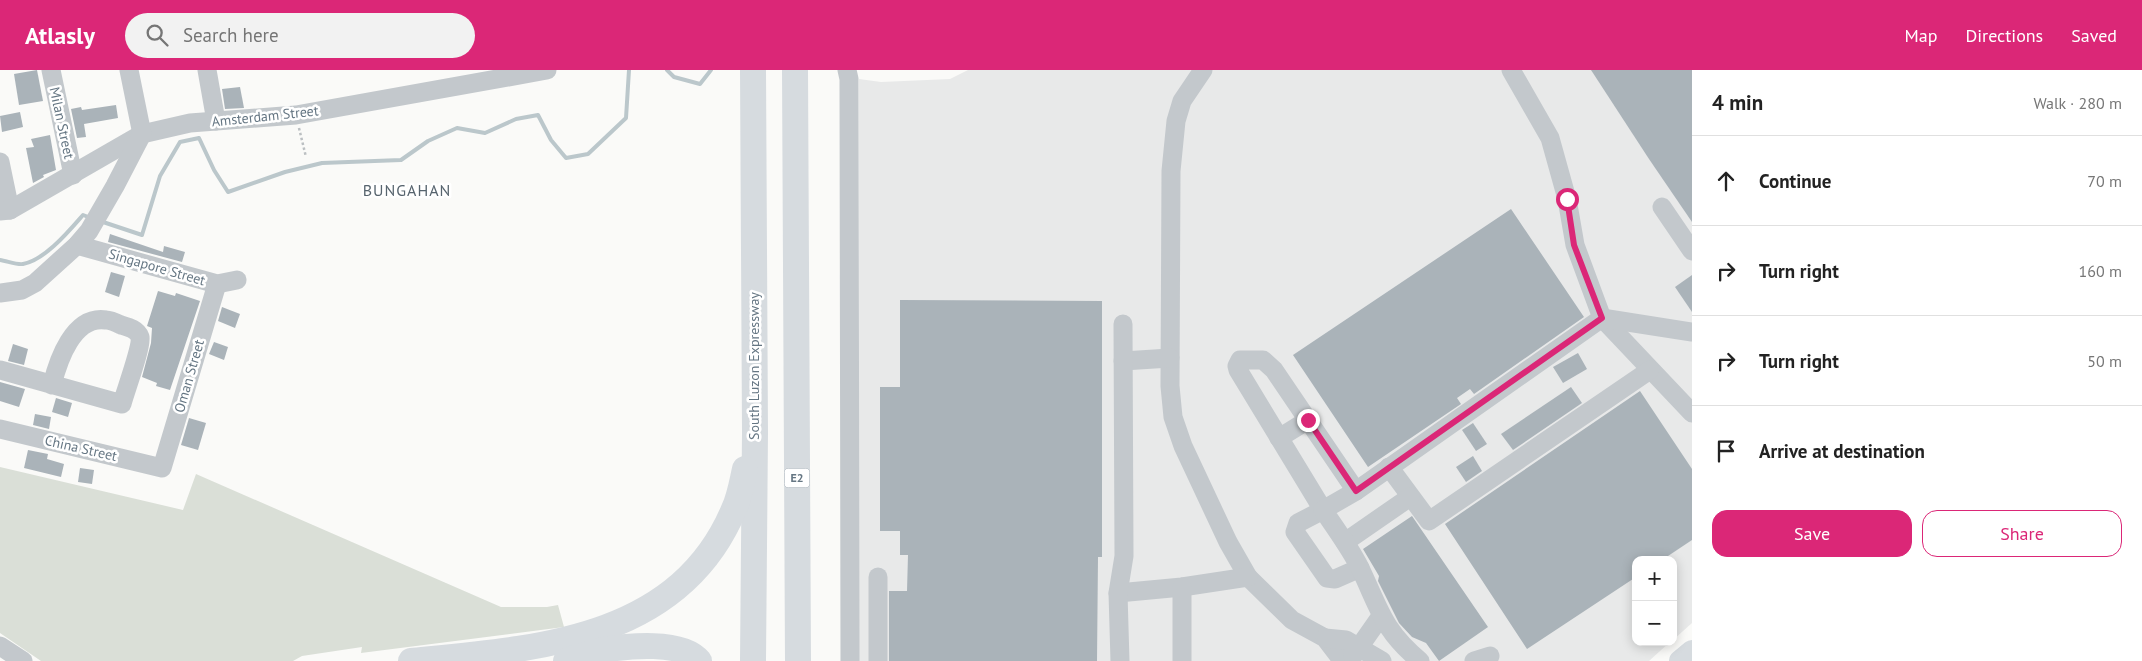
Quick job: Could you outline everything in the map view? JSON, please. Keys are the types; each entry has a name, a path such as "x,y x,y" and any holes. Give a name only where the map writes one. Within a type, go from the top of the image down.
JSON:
{"highway":[{"name":"South Luzon Expressway","path":"753,70 755,432 753,661"},
{"name":"E2","path":"795,70 798,661"},
{"path":"411,661 482,654 560,640 622,622 661,601 678,588 697,569 726,528 735,507 755,432"},
{"path":"566,661 602,650 647,646 676,648 694,656 699,661"}],"main road":[{"path":"1680,661 1692,651"}],"street":[{"name":"Milan Street","path":"51,70 73,175"},
{"path":"0,293 22,290 35,283 77,245 89,231 142,134 129,70"},
{"path":"207,70 216,121"},
{"name":"Amsterdam Street","path":"5,210 73,175 142,134 190,122 296,115 547,70"},
{"path":"847,70 849,79 850,661"},
{"path":"1203,70 1182,102 1176,121 1171,171 1170,358 1173,417 1183,446 1228,542 1248,577 1292,620 1325,638 1346,640 1364,658"},
{"path":"1511,70 1550,138 1567,199 1574,245 1602,318 1692,413"},
{"path":"0,162 5,210"},
{"path":"1662,207 1692,251"},
{"name":"Singapore Street","path":"77,245 216,284 237,280"},
{"name":"Oman Street","path":"162,468 216,284"},
{"path":"1360,568 1335,578 1327,578 1295,532 1298,523 1356,491 1602,318 1692,332"},
{"path":"0,370 52,385 122,404 139,347 140,336 134,329 106,320 89,323 73,335 62,352 52,385"},
{"path":"1120,661 1118,593 1124,556 1123,324"},
{"path":"1123,361 1170,358"},
{"path":"1356,491 1267,362 1258,359 1240,360 1236,366 1238,370 1323,510 1345,542 1360,568 1381,616 1392,633 1420,661"},
{"path":"1389,467 1430,521 1650,370"},
{"path":"1279,438 1308,420"},
{"name":"China Street","path":"0,429 162,468"},
{"path":"1345,542 1410,497"},
{"path":"1118,593 1182,587 1248,577"},
{"path":"878,578 878,661"},
{"path":"1182,587 1182,661"},
{"path":"1364,658 1381,616"},
{"path":"1364,658 1392,633"},
{"path":"0,646 23,661"}],"path":[{"path":"296,115 306,157"}],"shaded area":[{"path":"968,70 1692,70 1692,623 1677,636 1677,556 1632,556 1632,646 1666,646 1649,661 859,661 859,79 881,82 950,79"},
{"path":"0,467 183,510 196,474 501,607 547,607 558,605 564,627 361,653 362,647 302,656 293,661 41,661 0,633"}],"building":[{"path":"37,70 43,101 19,105 14,74"},
{"path":"1591,70 1692,70 1692,222 1649,159"},
{"path":"240,87 244,108 225,109 222,89"},
{"path":"116,105 118,118 84,124 86,137 77,138 71,109 81,107 82,110"},
{"path":"20,112 23,127 2,132 0,116"},
{"path":"50,135 56,170 43,175 44,177 33,183 26,148 34,147 31,139"},
{"path":"1511,209 1584,317 1474,394 1470,389 1457,398 1461,404 1368,467 1293,355"},
{"path":"110,234 163,252 164,246 185,252 182,262 108,242"},
{"path":"111,272 125,276 119,297 105,292"},
{"path":"1692,275 1692,312 1675,287"},
{"path":"158,291 175,296 176,293 200,301 170,390 156,386 157,383 142,377 151,343 152,328 147,326"},
{"path":"900,300 1102,301 1102,557 1098,557 1097,661 889,661 889,591 907,591 908,555 900,555 900,531 880,531 880,387 900,387"},
{"path":"222,307 240,314 235,328 218,321"},
{"path":"214,342 228,347 224,360 209,354"},
{"path":"13,344 28,349 24,365 8,361"},
{"path":"1578,353 1587,369 1563,383 1553,367"},
{"path":"0,382 25,389 19,407 0,401"},
{"path":"1571,387 1582,403 1513,450 1501,434"},
{"path":"1640,391 1692,469 1692,540 1668,556 1632,556 1632,580 1527,649 1445,524"},
{"path":"56,398 72,403 68,417 52,412"},
{"path":"35,414 51,417 49,429 33,425"},
{"path":"189,418 206,423 198,450 181,445"},
{"path":"1473,423 1487,444 1476,451 1462,430"},
{"path":"28,450 48,454 47,459 64,464 61,477 24,468"},
{"path":"1473,456 1482,471 1466,482 1456,467"},
{"path":"80,468 94,470 92,484 78,482"},
{"path":"1412,516 1488,627 1439,661 1426,643 1412,637 1399,623 1378,581 1379,576 1363,549"}],"waterway":[{"path":"100,221 142,235 160,176 180,142 199,138 214,170 228,192 285,172 322,163 401,160 428,141 457,128 485,133 516,119 538,115 551,140 566,158 588,154 626,118 629,70"},
{"path":"667,70 674,77 700,84 711,70"},
{"path":"0,260 23,264 40,257 56,244 83,215 91,218"}],"district":[{"name":"BUNGAHAN","path":"407,190"}],"route":[{"path":"1308,420 1356,491 1602,318 1574,245 1567,199"}]}
